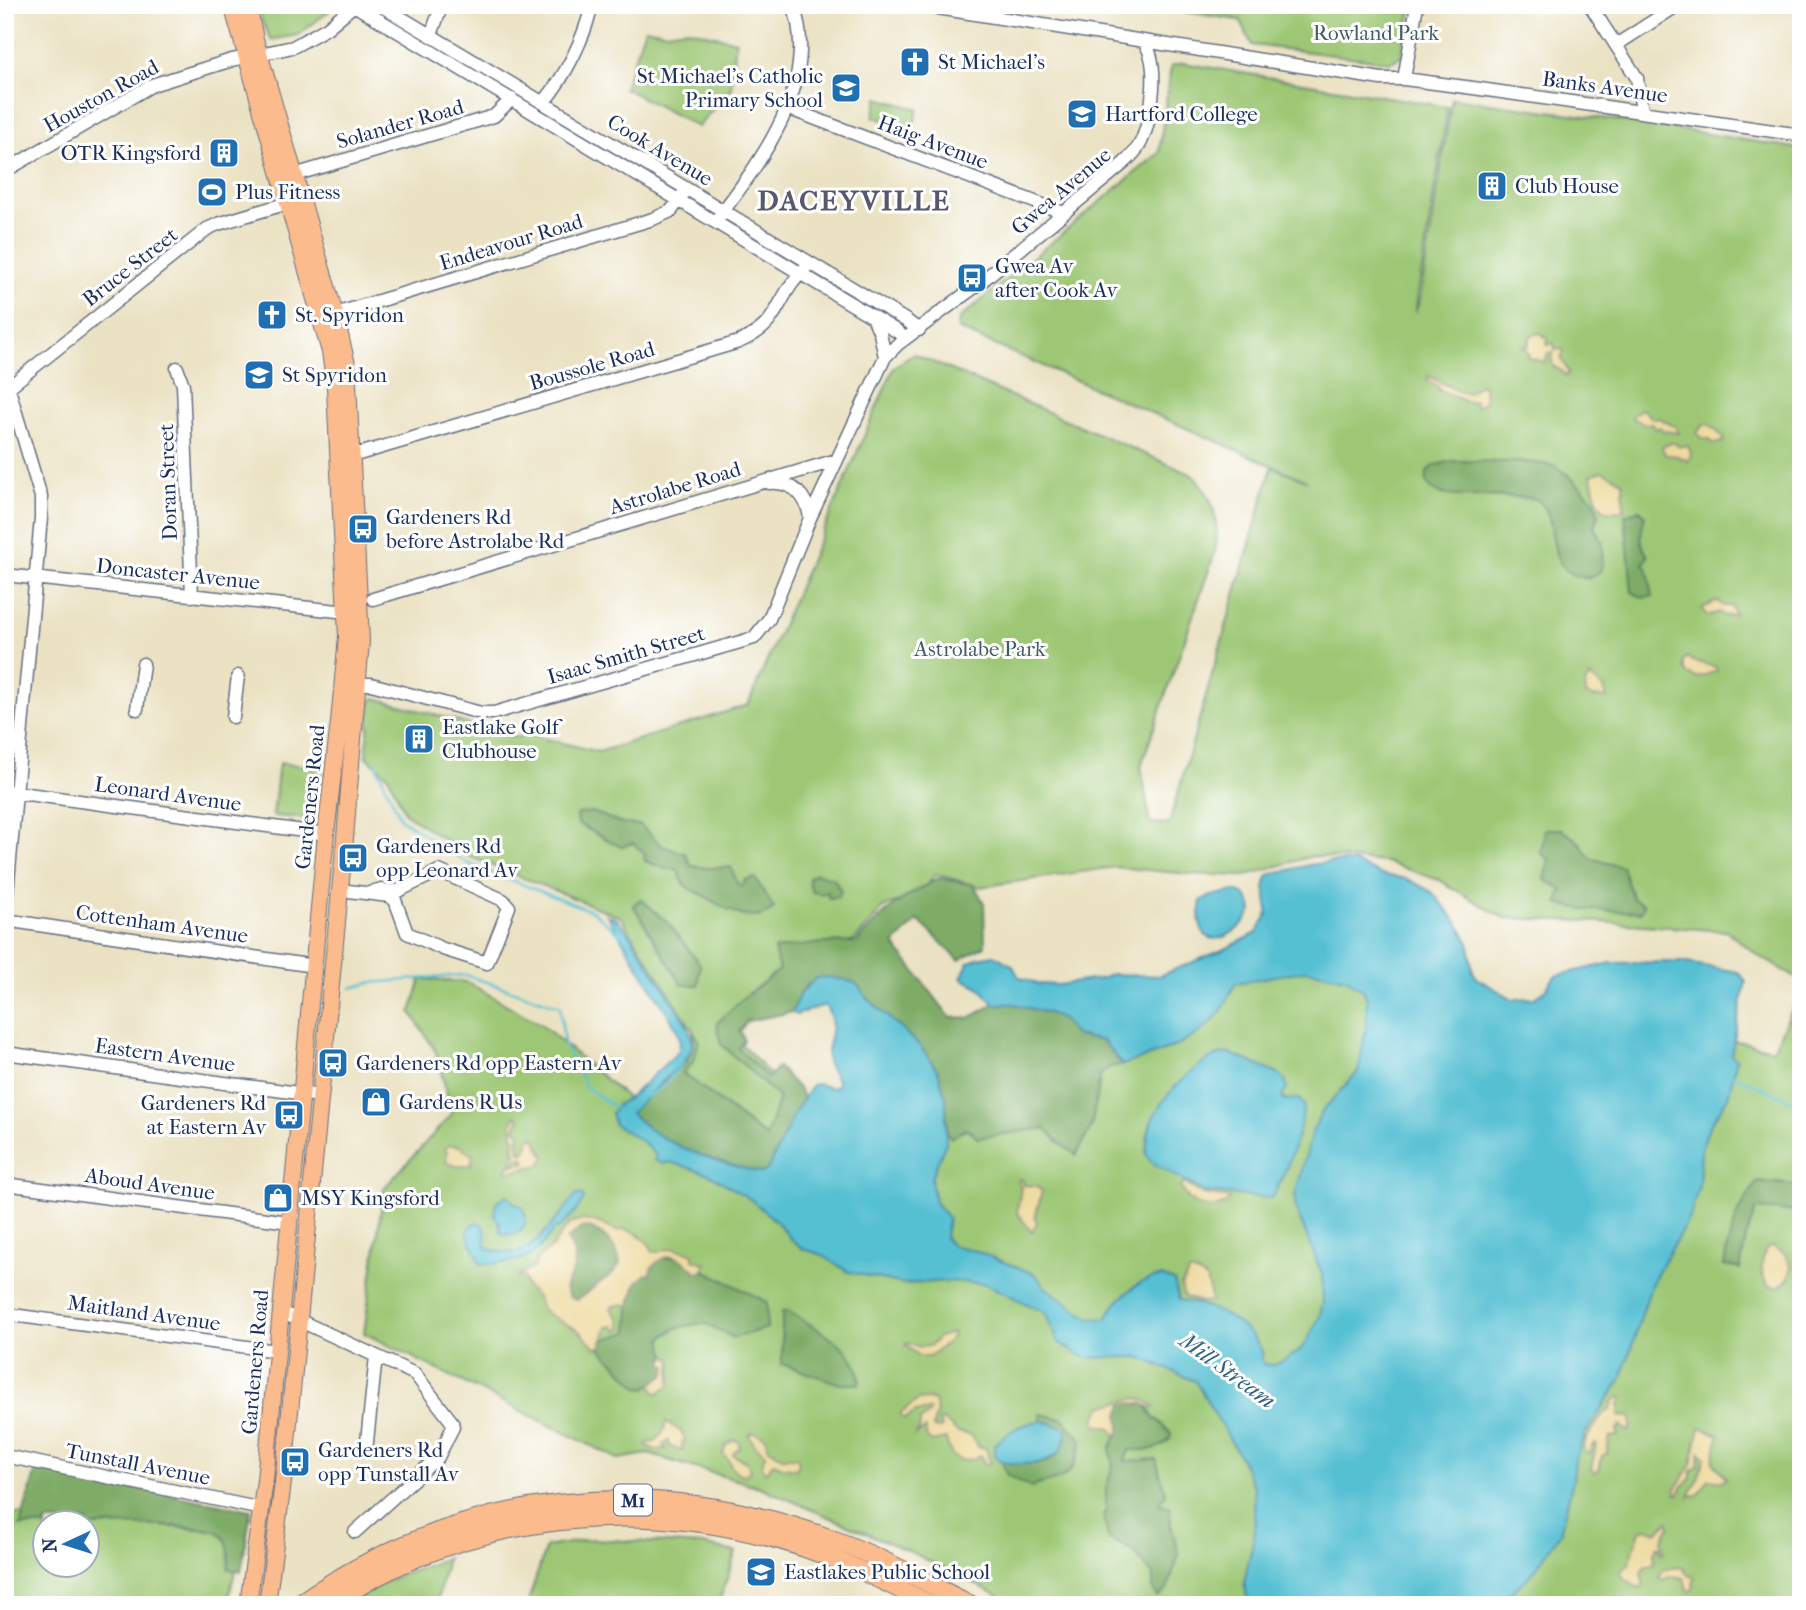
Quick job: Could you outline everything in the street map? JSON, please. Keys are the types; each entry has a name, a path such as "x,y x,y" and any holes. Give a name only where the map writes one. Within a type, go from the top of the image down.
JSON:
{"highway":[{"name":"M1","path":"298,1605 381,1555 451,1527 528,1508 617,1500 709,1506 800,1528 840,1542 971,1605"},
{"name":"M1","path":"329,1605 388,1570 468,1539 534,1524 579,1518 626,1517 701,1522 779,1540 843,1563 931,1605"}],"main road":[{"name":"Gardeners Road","path":"232,5 253,56 294,175 347,364 361,641 299,1320 267,1605"},
{"name":"Gardeners Road","path":"248,5 253,56 288,203 325,330 333,373 347,636 278,1352 262,1508 248,1605"}],"street":[{"name":"Houston Road","path":"5,171 152,85 196,70 293,47 314,37 354,5"},
{"name":"Cook Avenue","path":"354,5 805,268 907,321 919,330"},
{"name":"Cook Avenue","path":"380,5 544,102 683,195"},
{"path":"431,35 442,5"},
{"path":"544,102 557,84 583,35 592,5"},
{"path":"719,216 767,149 787,108 797,67 798,24 793,5"},
{"name":"Banks Avenue","path":"919,5 1381,79 1404,79 1801,135"},
{"name":"Banks Avenue","path":"951,5 1384,72 1404,79"},
{"path":"1404,79 1417,5"},
{"path":"1590,5 1637,78 1642,111"},
{"path":"1616,45 1678,5"},
{"name":"Gwea Avenue","path":"919,330 1065,213 1124,163 1141,144 1153,80 1153,58 1143,41"},
{"name":"Solander Road","path":"294,175 494,116 512,99"},
{"name":"Haig Avenue","path":"787,108 1065,213"},
{"name":"Endeavour Road","path":"335,314 653,219 671,211 683,195"},
{"name":"Bruce Street","path":"7,381 207,229 288,203"},
{"name":"Cook Avenue","path":"805,268 905,339"},
{"name":"Boussole Road","path":"352,456 739,342 753,336 771,321 792,283 805,268"},
{"path":"873,317 880,333 885,357"},
{"path":"837,460 885,357 919,330"},
{"name":"Doran Street","path":"177,368 183,385 192,596"},
{"path":"5,918 11,792 36,578 41,497 7,381"},
{"name":"Astrolabe Road","path":"373,599 837,460"},
{"name":"Isaac Smith Street","path":"359,684 371,684 481,713 494,713 754,638 769,619 837,460"},
{"path":"755,484 779,482 793,487 808,504 810,518"},
{"name":"Doncaster Avenue","path":"5,575 346,612"},
{"path":"137,709 143,664"},
{"path":"233,717 238,676"},
{"path":"340,722 349,695 359,684"},
{"name":"Leonard Avenue","path":"11,792 326,834"},
{"path":"340,890 389,896 395,900 407,933 443,949 487,963 509,906 503,900 439,871 398,891 372,892"},
{"name":"Cottenham Avenue","path":"5,918 314,966"},
{"name":"Eastern Avenue","path":"5,1053 320,1096"},
{"name":"Aboud Avenue","path":"5,1184 289,1222"},
{"path":"281,1312 415,1374 452,1422 453,1427 438,1457 355,1532"},
{"name":"Maitland Avenue","path":"5,1314 278,1352"},
{"path":"366,1451 376,1356"},
{"name":"Tunstall Avenue","path":"5,1456 262,1508"}],"green space":[{"path":"259,5 337,5 298,35 271,40 262,21"},
{"name":"Rowland Park","path":"1135,5 1412,5 1402,56 1391,62 1252,45 1240,20"},
{"path":"645,28 665,32 687,29 736,41 731,88 698,127 624,88"},
{"name":"Astrolabe Park","path":"1183,63 1448,107 1415,313 1420,299 1452,98 1652,125 1801,149 1801,981 1759,956 1726,931 1504,918 1439,880 1386,862 1312,856 1244,876 1115,867 980,887 936,874 922,891 883,908 857,938 730,1032 790,1096 774,1143 683,1073 699,1040 621,917 468,856 405,813 389,777 366,756 371,700 375,698 515,737 520,738 521,733 599,752 748,705 894,367 914,354 1191,474 1210,500 1217,530 1215,552 1141,766 1150,823 1169,824 1272,467 1308,481 958,329 959,319 1159,153 1171,66"},
{"path":"878,98 918,109 913,128 873,117"},
{"path":"1452,461 1529,462 1556,466 1594,500 1599,515 1594,527 1603,544 1602,570 1589,578 1573,575 1563,567 1557,557 1549,519 1536,499 1455,496 1436,492 1427,480 1428,470"},
{"path":"1640,510 1645,515 1642,541 1648,556 1644,564 1653,596 1643,598 1632,592 1625,515"},
{"path":"279,763 322,768 315,819 273,816"},
{"path":"593,812 623,824 640,825 662,846 685,853 691,866 731,867 737,883 742,887 745,880 755,878 774,908 757,917 729,910 688,888 677,869 665,869 645,861 644,853 633,843 621,847 578,824 577,814"},
{"path":"1545,829 1561,829 1579,842 1590,858 1622,867 1633,899 1644,904 1641,912 1588,910 1558,904 1562,889 1545,880 1549,859 1541,853"},
{"path":"815,873 834,879 841,891 838,897 828,898 828,892 813,892 809,878"},
{"path":"939,878 974,885 984,903 985,946 959,960 918,920 894,944 950,1017 969,1018 994,1004 1014,1004 1048,1013 1063,1020 1076,1035 1103,1041 1123,1065 1110,1067 1101,1074 1091,1128 1076,1155 1045,1128 977,1138 965,1129 951,1138 947,1132 946,1098 938,1071 919,1045 867,998 857,984 836,978 807,985 792,1012 747,1021 740,1031 744,1040 738,1048 768,1078 778,1067 800,1090 803,1099 768,1169 762,1173 727,1164 674,1144 643,1125 630,1113 687,1061 693,1043 693,1031 699,1040 694,1061 683,1073 766,1137 779,1098 721,1044 717,1023 743,998 779,970 774,949 857,942 894,905"},
{"path":"641,899 668,923 700,964 698,985 682,985 633,905"},
{"path":"1297,961 1381,979 1337,1290 1268,1605 1017,1605 915,1554 760,1487 648,1454 618,1459 364,1333 384,1188 452,1114 436,1052 411,1012 421,979 467,982 542,1025 653,1120 732,1154 925,1133 1078,1069 1227,976"},
{"path":"1801,996 1801,1605 1475,1605 1705,1034 1773,1049"},
{"path":"1758,1181 1801,1186 1801,1212 1756,1209 1746,1237 1740,1269 1724,1266 1735,1221"},
{"path":"588,1227 609,1241 620,1264 613,1273 577,1300 569,1297 565,1288 574,1268 567,1240 581,1228"},
{"path":"678,1257 702,1272 704,1270 767,1302 767,1328 734,1338 704,1323 676,1328 662,1338 666,1373 646,1388 638,1387 600,1348 603,1340 628,1332 629,1307 638,1279 660,1259"},
{"path":"788,1311 823,1332 846,1350 859,1372 859,1384 840,1384 782,1364 782,1312"},
{"path":"1123,1404 1145,1404 1155,1420 1171,1434 1166,1443 1156,1448 1129,1450 1125,1461 1156,1459 1166,1495 1160,1500 1160,1504 1170,1506 1171,1525 1179,1555 1167,1590 1157,1597 1153,1589 1153,1575 1133,1551 1108,1538 1103,1514 1106,1511 1106,1489 1113,1464 1110,1448 1120,1431 1119,1415"},
{"path":"1040,1414 1063,1419 1082,1440 1075,1462 1066,1474 1030,1487 1007,1475 1002,1462 1036,1464 1053,1458 1058,1453 1062,1445 1063,1428 1040,1421"},
{"path":"36,1470 251,1510 241,1571 228,1569 226,1540 219,1533 195,1528 102,1526 102,1508 32,1508 32,1526 20,1526"},
{"path":"5,1513 32,1515 32,1578 102,1578 102,1521 244,1533 227,1605 5,1605"},
{"path":"592,1539 702,1545 736,1552 718,1605 527,1605 546,1547"},
{"path":"447,1558 436,1605 346,1605 391,1579"}],"sand":[{"path":"1540,333 1548,339 1547,345 1554,343 1555,350 1564,351 1561,358 1568,375 1565,376 1554,367 1551,359 1553,353 1548,353 1545,362 1529,358 1528,352 1522,346 1527,347 1531,335"},
{"path":"1428,376 1467,393 1480,384 1484,386 1485,401 1476,407 1474,401 1466,402 1439,390 1438,386 1427,381"},
{"path":"1639,410 1644,410 1653,419 1659,418 1676,427 1679,433 1663,431 1660,427 1656,429 1652,424 1632,419"},
{"path":"1709,424 1724,438 1723,442 1714,444 1709,439 1702,439 1697,433 1703,425"},
{"path":"1675,442 1678,446 1688,446 1691,454 1688,462 1679,456 1666,455 1662,449 1663,446"},
{"path":"1602,471 1623,482 1624,509 1608,511 1599,503 1591,475"},
{"path":"1718,601 1723,606 1731,606 1735,614 1725,616 1719,612 1707,616 1702,608"},
{"path":"1687,657 1716,667 1717,671 1697,678 1687,674 1684,660"},
{"path":"1590,677 1604,688 1607,698 1586,694 1585,684"},
{"path":"516,1115 520,1119 514,1128 521,1133 518,1140 520,1152 525,1152 529,1140 535,1137 545,1157 540,1165 509,1172 508,1166 526,1162 523,1157 517,1158 513,1163 511,1160 516,1153 511,1125"},
{"path":"449,1145 460,1146 473,1156 471,1165 456,1166 446,1162 445,1148"},
{"path":"1019,1179 1023,1180 1024,1185 1037,1186 1042,1191 1035,1218 1037,1223 1032,1232 1017,1213 1021,1187"},
{"path":"1184,1183 1202,1194 1230,1198 1223,1205 1201,1206 1192,1202 1180,1188"},
{"path":"583,1220 597,1222 617,1231 628,1230 643,1238 653,1251 673,1248 692,1253 694,1260 706,1263 702,1272 697,1272 675,1257 670,1256 658,1262 651,1268 650,1275 646,1274 636,1283 629,1307 624,1304 611,1308 620,1320 621,1329 617,1331 613,1326 607,1327 601,1346 596,1348 578,1330 542,1309 537,1297 526,1286 524,1277 518,1277 534,1268 538,1258 552,1247 569,1224","holes":["581,1228 594,1230 613,1246 620,1264 613,1273 577,1300 569,1297 565,1288 575,1264 574,1253 567,1240"]},
{"path":"1772,1246 1785,1254 1792,1267 1788,1279 1778,1288 1768,1286 1762,1272 1765,1253 1767,1248"},
{"path":"1189,1272 1206,1278 1212,1301 1202,1302 1184,1297 1181,1286"},
{"path":"952,1333 946,1344 929,1357 919,1356 905,1345 928,1346 938,1337"},
{"path":"667,1354 672,1361 670,1385 659,1393 655,1392 652,1384 666,1373 667,1366 663,1362"},
{"path":"1139,1398 1154,1407 1150,1408 1142,1403 1123,1404 1119,1415 1120,1431 1116,1436 1111,1428 1096,1425 1096,1417 1102,1406"},
{"path":"1623,1398 1619,1404 1619,1416 1631,1417 1632,1426 1628,1432 1621,1426 1617,1429 1618,1436 1610,1437 1599,1471 1594,1473 1591,1469 1596,1444 1593,1444 1589,1453 1584,1452 1584,1445 1603,1414 1610,1410 1613,1401"},
{"path":"918,1400 934,1401 937,1410 933,1428 940,1429 939,1421 943,1420 957,1432 971,1435 978,1447 986,1448 990,1463 984,1464 981,1455 967,1460 956,1458 950,1452 946,1439 932,1442 927,1438 925,1429 916,1435 920,1421 930,1410 916,1412 904,1419 901,1413"},
{"path":"666,1422 682,1432 685,1441 682,1442 682,1451 670,1447 669,1441 663,1445 666,1449 655,1450 647,1446 647,1443 655,1442 663,1432"},
{"path":"1700,1427 1719,1435 1713,1462 1726,1478 1723,1481 1709,1479 1698,1495 1689,1496 1698,1480 1705,1457 1700,1453 1698,1466 1692,1470 1691,1479 1678,1495 1676,1489 1692,1464"},
{"path":"752,1432 766,1437 768,1448 782,1457 797,1457 797,1469 773,1463 764,1471 762,1465 765,1454 754,1444 749,1435"},
{"path":"734,1440 739,1442 740,1447 733,1455 748,1463 750,1471 747,1474 741,1475 723,1455 725,1446"},
{"path":"1668,1521 1670,1526 1662,1541 1664,1552 1661,1553 1658,1545 1654,1553 1655,1563 1644,1567 1641,1573 1644,1586 1639,1588 1620,1572 1629,1564 1640,1531 1647,1528 1657,1532"},
{"path":"1680,1566 1694,1577 1693,1589 1690,1591 1687,1590 1684,1578 1672,1576 1663,1580 1659,1577 1663,1570"}],"water":[{"path":"1331,862 1353,862 1382,875 1407,879 1432,892 1458,923 1469,943 1473,972 1478,979 1513,999 1535,998 1555,976 1612,963 1680,962 1738,972 1746,981 1731,1055 1737,1059 1728,1097 1709,1127 1701,1150 1699,1185 1690,1216 1652,1283 1621,1380 1586,1432 1575,1461 1560,1533 1532,1574 1497,1605 1249,1605 1244,1583 1255,1532 1254,1488 1242,1460 1195,1381 1139,1357 1087,1358 1075,1353 1058,1342 1046,1314 986,1284 949,1281 904,1284 849,1272 820,1254 803,1249 750,1199 709,1174 654,1160 656,1155 640,1140 614,1124 611,1113 617,1105 630,1097 679,1051 680,1040 677,1029 607,915 616,918 629,933 685,1021 692,1039 690,1053 686,1059 631,1113 644,1125 674,1144 727,1164 762,1173 768,1169 797,1109 812,1085 832,1088 838,1084 827,1062 832,1028 825,1005 796,1015 792,1012 800,994 816,978 827,977 857,984 867,998 919,1045 938,1071 946,1098 946,1143 931,1178 935,1202 948,1218 945,1238 951,1245 973,1250 1035,1274 1045,1287 1089,1318 1106,1319 1125,1294 1144,1281 1164,1278 1174,1281 1179,1300 1204,1306 1239,1324 1263,1353 1263,1364 1275,1365 1298,1352 1307,1342 1323,1303 1322,1274 1296,1210 1295,1196 1312,1132 1323,1110 1358,1072 1366,1029 1367,1000 1364,991 1346,978 1308,970 1236,983 1220,1012 1200,1032 1176,1046 1123,1065 1103,1041 1075,1035 1063,1020 1048,1013 1014,1004 994,1004 979,987 961,978 968,963 994,955 1012,965 1019,977 1038,984 1059,985 1103,978 1111,974 1159,976 1257,933 1268,913 1265,888 1268,875"},
{"path":"1234,891 1247,898 1252,911 1235,931 1225,937 1208,937 1202,930 1201,901"},
{"path":"1229,1053 1279,1074 1285,1079 1287,1089 1283,1100 1299,1099 1304,1105 1292,1153 1272,1197 1204,1192 1151,1162 1146,1154 1152,1120 1175,1086 1207,1060"},
{"path":"577,1194 584,1199 577,1210 558,1229 555,1228 533,1254 507,1262 479,1263 468,1235 471,1225 478,1222 484,1227 485,1246 494,1250 518,1252 539,1239"},
{"path":"508,1195 522,1207 526,1219 522,1229 514,1234 501,1233 499,1222 494,1215 497,1201"},
{"path":"1040,1421 1067,1429 1066,1439 1057,1454 1044,1461 1026,1464 1005,1462 995,1457 994,1445 1004,1436 1020,1426"}],"waterway":[{"path":"375,762 401,819 469,864 594,912 619,934"},
{"path":"351,988 370,983 465,975 560,1006 564,1044 586,1087 617,1109"},
{"name":"Mill Stream","path":"646,1097 665,1085 683,1062"},
{"name":"Mill Stream","path":"1731,1074 1801,1105"}],"place":[{"name":"St Michael's","path":"915,62"},
{"name":"St Michael's Catholic Primary School","path":"846,88"},
{"name":"Hartford College","path":"1082,114"},
{"name":"OTR Kingsford","path":"224,153"},
{"name":"Club House","path":"1492,186"},
{"name":"Plus Fitness","path":"212,192"},
{"name":"Gwea Av after Cook Av","path":"972,278"},
{"name":"St. Spyridon","path":"272,315"},
{"name":"St Spyridon","path":"259,375"},
{"name":"Gardeners Rd before Astrolabe Rd","path":"363,529"},
{"name":"Eastlake Golf Clubhouse","path":"419,739"},
{"name":"Gardeners Rd opp Leonard Av","path":"353,858"},
{"name":"Gardeners Rd opp Eastern Av","path":"333,1063"},
{"name":"Gardens R Us","path":"376,1102"},
{"name":"Gardeners Rd at Eastern Av","path":"289,1115"},
{"name":"MSY Kingsford","path":"278,1198"},
{"name":"Gardeners Rd opp Tunstall Av","path":"295,1462"},
{"name":"Eastlakes Public School","path":"761,1572"}],"district":[{"name":"DACEYVILLE","path":"854,200"}]}
